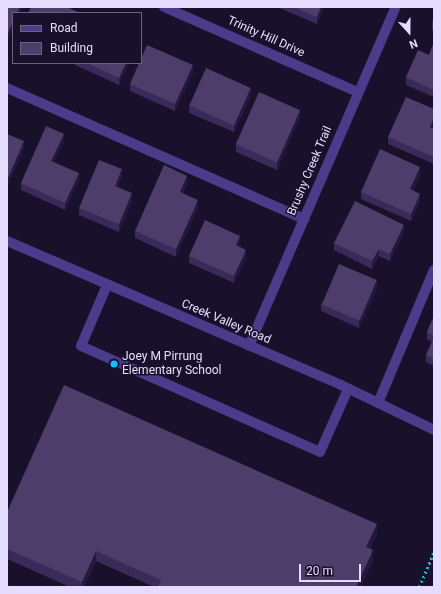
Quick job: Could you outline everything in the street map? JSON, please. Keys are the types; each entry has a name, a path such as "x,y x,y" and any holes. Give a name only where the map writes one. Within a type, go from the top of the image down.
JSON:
{"street":[{"name":"Trinity Hill Drive","path":"164,7 358,92"},
{"name":"Brushy Creek Trail","path":"249,346 396,7"},
{"path":"7,88 304,219"},
{"name":"Creek Valley Road","path":"7,241 348,389 434,430"},
{"path":"378,403 434,270"},
{"path":"107,284 82,346 320,452 348,389"}],"path":[{"path":"418,587 434,552"}],"building":[{"path":"7,7 20,7 18,12 12,12 12,24 7,35"},
{"path":"31,7 67,7 78,12 28,12"},
{"path":"294,7 321,7 317,17"},
{"path":"434,42 434,90 406,77 418,50 429,55"},
{"path":"147,45 193,65 175,104 130,84 139,64 142,64 142,57"},
{"path":"89,64 126,64 119,78"},
{"path":"206,68 251,88 234,125 189,105"},
{"path":"259,92 300,110 277,162 236,144"},
{"path":"406,97 434,109 434,118 430,127 434,129 434,157 388,137"},
{"path":"46,126 64,134 51,161 79,173 65,203 21,183"},
{"path":"7,134 24,141 8,178 7,177"},
{"path":"380,149 420,167 410,189 420,194 411,214 361,192"},
{"path":"99,160 122,169 115,186 132,193 119,224 79,208"},
{"path":"164,165 187,176 180,192 198,200 176,249 135,231"},
{"path":"355,201 404,225 390,254 379,249 372,261 334,243"},
{"path":"205,220 240,236 236,245 246,250 234,276 189,256"},
{"path":"339,264 377,280 360,321 322,305"},
{"path":"434,316 434,335 427,332"},
{"path":"434,337 434,359 426,355"},
{"path":"64,385 377,524 366,547 373,550 356,587 158,587 161,580 96,551 82,582 7,549 7,512"}],"place":[{"name":"Joey M Pirrung Elementary School","path":"114,364"}]}
